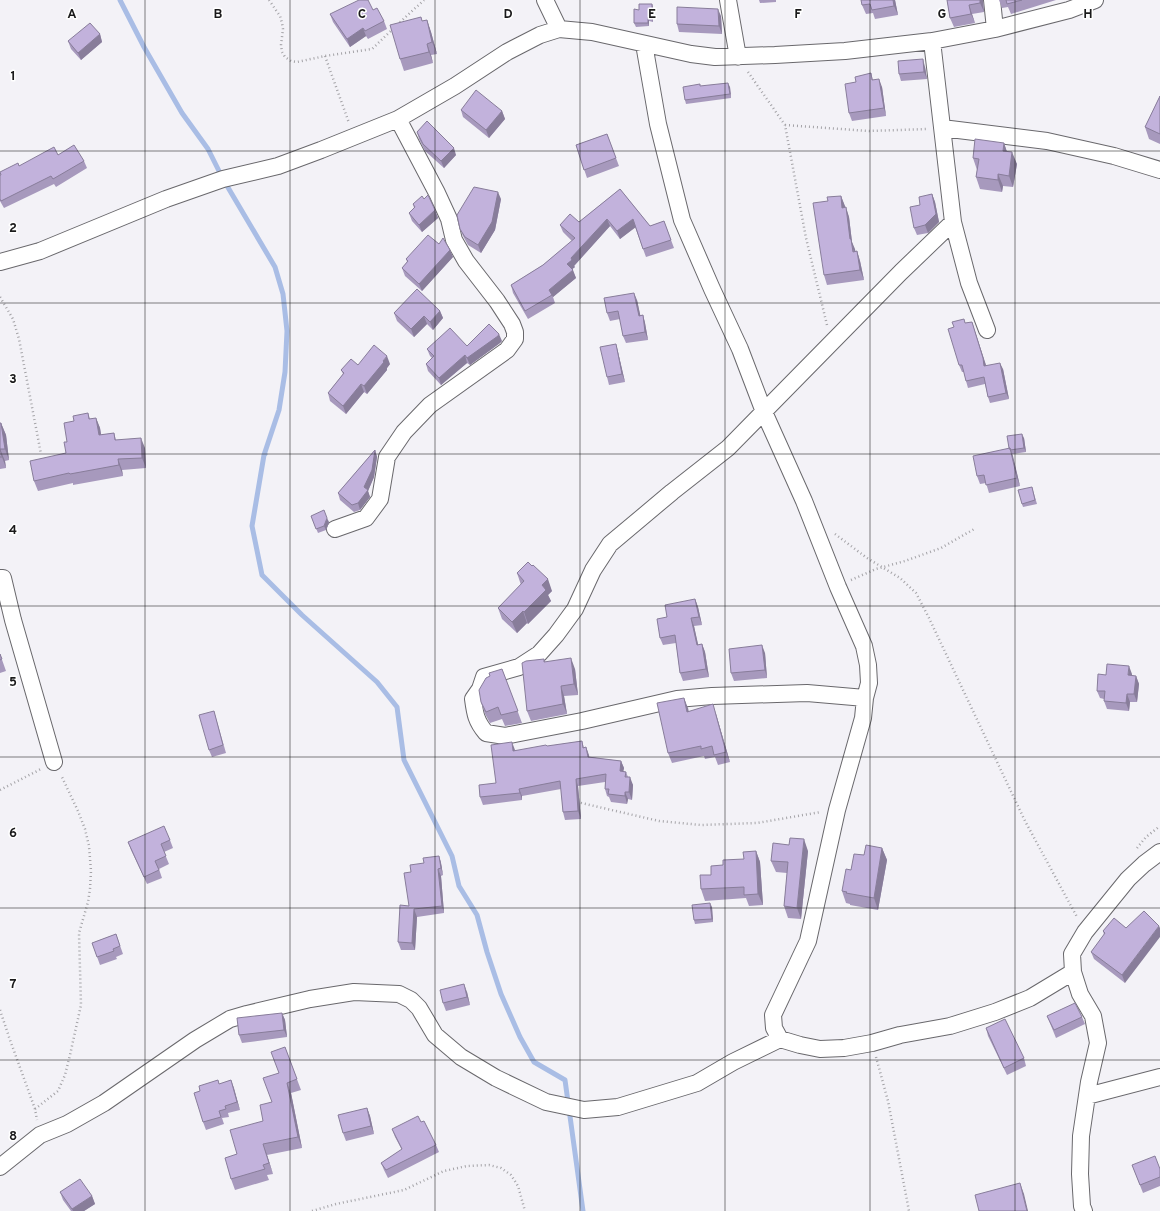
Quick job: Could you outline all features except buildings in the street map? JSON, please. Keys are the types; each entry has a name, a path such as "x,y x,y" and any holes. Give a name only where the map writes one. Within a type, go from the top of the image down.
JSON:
{"street":[{"path":"545,0 559,29"},
{"path":"728,0 738,57"},
{"path":"992,0 996,29"},
{"path":"0,262 40,251 166,199 222,180 278,166 355,137 398,119 455,86 507,52 540,35 559,29 592,32 715,58 738,57 845,51 932,41 996,29 1069,10 1095,0"},
{"path":"932,41 953,222 969,283 987,330"},
{"path":"644,44 658,124 682,220 740,349 764,412 804,501 864,646 868,665 869,682 865,698 863,718 837,810 808,941 773,1015 774,1028 780,1039"},
{"path":"335,529 366,518 380,499 387,457 404,432 430,405 507,350 515,339 515,332 512,324 497,300 466,261 454,240 449,219 437,193 398,119"},
{"path":"942,128 1047,141 1114,156 1160,170"},
{"path":"865,698 807,693 677,699 582,721 504,736 486,733 478,724 473,699 480,689 484,677 519,667 539,654 575,609 593,570 610,544 672,492 728,448 901,272 953,222"},
{"path":"0,578 3,578 13,620 54,762"},
{"path":"1084,1211 1082,1206 1080,1174 1081,1136 1087,1096 1098,1043 1093,1016 1080,994 1073,972 1072,954 1085,932 1128,879 1160,852"},
{"path":"0,1167 40,1135 67,1124 104,1104 195,1040 230,1019 310,999 354,992 399,994 411,1000 419,1008 435,1035 461,1056 496,1078 546,1102 584,1110 618,1107 697,1083 733,1062 780,1039 820,1049 844,1048 872,1043 900,1035 950,1026 995,1012 1030,998 1073,972"},
{"path":"1087,1096 1160,1077"}],"path":[{"path":"269,0 280,16 282,23 282,52 285,58 290,61 297,62 372,49 424,0"},
{"path":"325,56 355,137"},
{"path":"738,57 785,125 806,238 831,344"},
{"path":"785,125 869,131 942,128"},
{"path":"0,296 13,319 19,339 41,454"},
{"path":"838,586 882,567 905,561 941,548 976,528"},
{"path":"830,530 851,547 900,578 916,593 930,618 1025,821 1085,932"},
{"path":"0,790 54,762 66,784 85,829 89,846 91,871 90,888 88,902 79,933 81,1005 65,1075 58,1091 36,1109"},
{"path":"570,801 659,821 701,825 757,822 837,810"},
{"path":"0,1010 8,1037 36,1109 40,1135"},
{"path":"872,1043 888,1102 908,1211"},
{"path":"312,1211 336,1204 404,1190 444,1171 467,1166 488,1165 501,1168 511,1175 518,1186 525,1211"}],"waterway":[{"path":"120,0 144,47 182,113 208,149 223,179 275,267 283,294 287,331 285,372 279,410 264,455 265,454"},
{"path":"264,455 252,526 262,575 302,615 377,682 397,707 404,760 452,856 459,886 477,915 501,994 520,1037 534,1062 565,1080 583,1211"}]}
